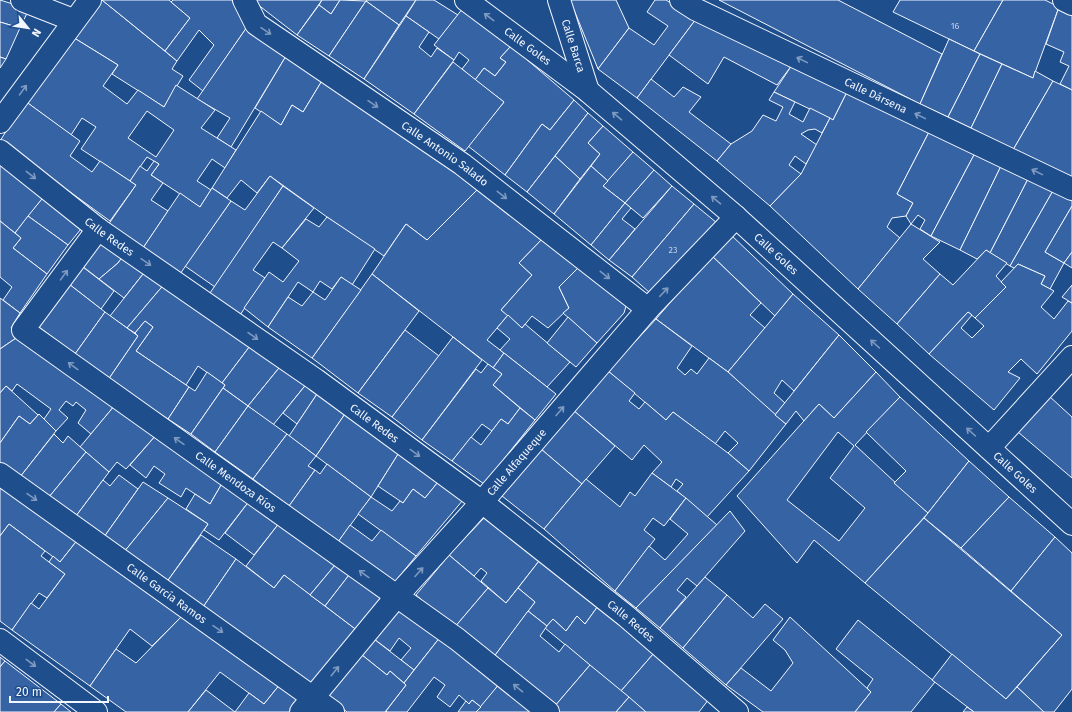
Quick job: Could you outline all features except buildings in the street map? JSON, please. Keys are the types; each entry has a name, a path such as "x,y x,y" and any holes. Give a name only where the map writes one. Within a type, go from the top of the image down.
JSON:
{"street":[{"path":"22,0 73,20"},
{"path":"0,122 73,20 90,0"},
{"name":"Calle Antonio Salado","path":"244,0 256,24 462,164 648,309"},
{"name":"Calle Goles","path":"466,0 588,91 736,217 1072,524"},
{"name":"Calle Barca","path":"559,0 588,91"},
{"name":"Calle Dársena","path":"681,0 695,9 1072,189"},
{"path":"1064,0 1072,4"},
{"name":"Calle Redes","path":"0,151 98,228 316,380 482,502 626,616 737,712"},
{"name":"Calle Alfaqueque","path":"308,705 396,597 482,502 648,309 736,217"},
{"name":"Calle Mendoza Ríos","path":"98,228 23,330 457,639 548,712"},
{"path":"989,448 1068,362"},
{"name":"Calle García Ramos","path":"0,474 308,705 333,712"},
{"path":"0,640 96,712"}]}
